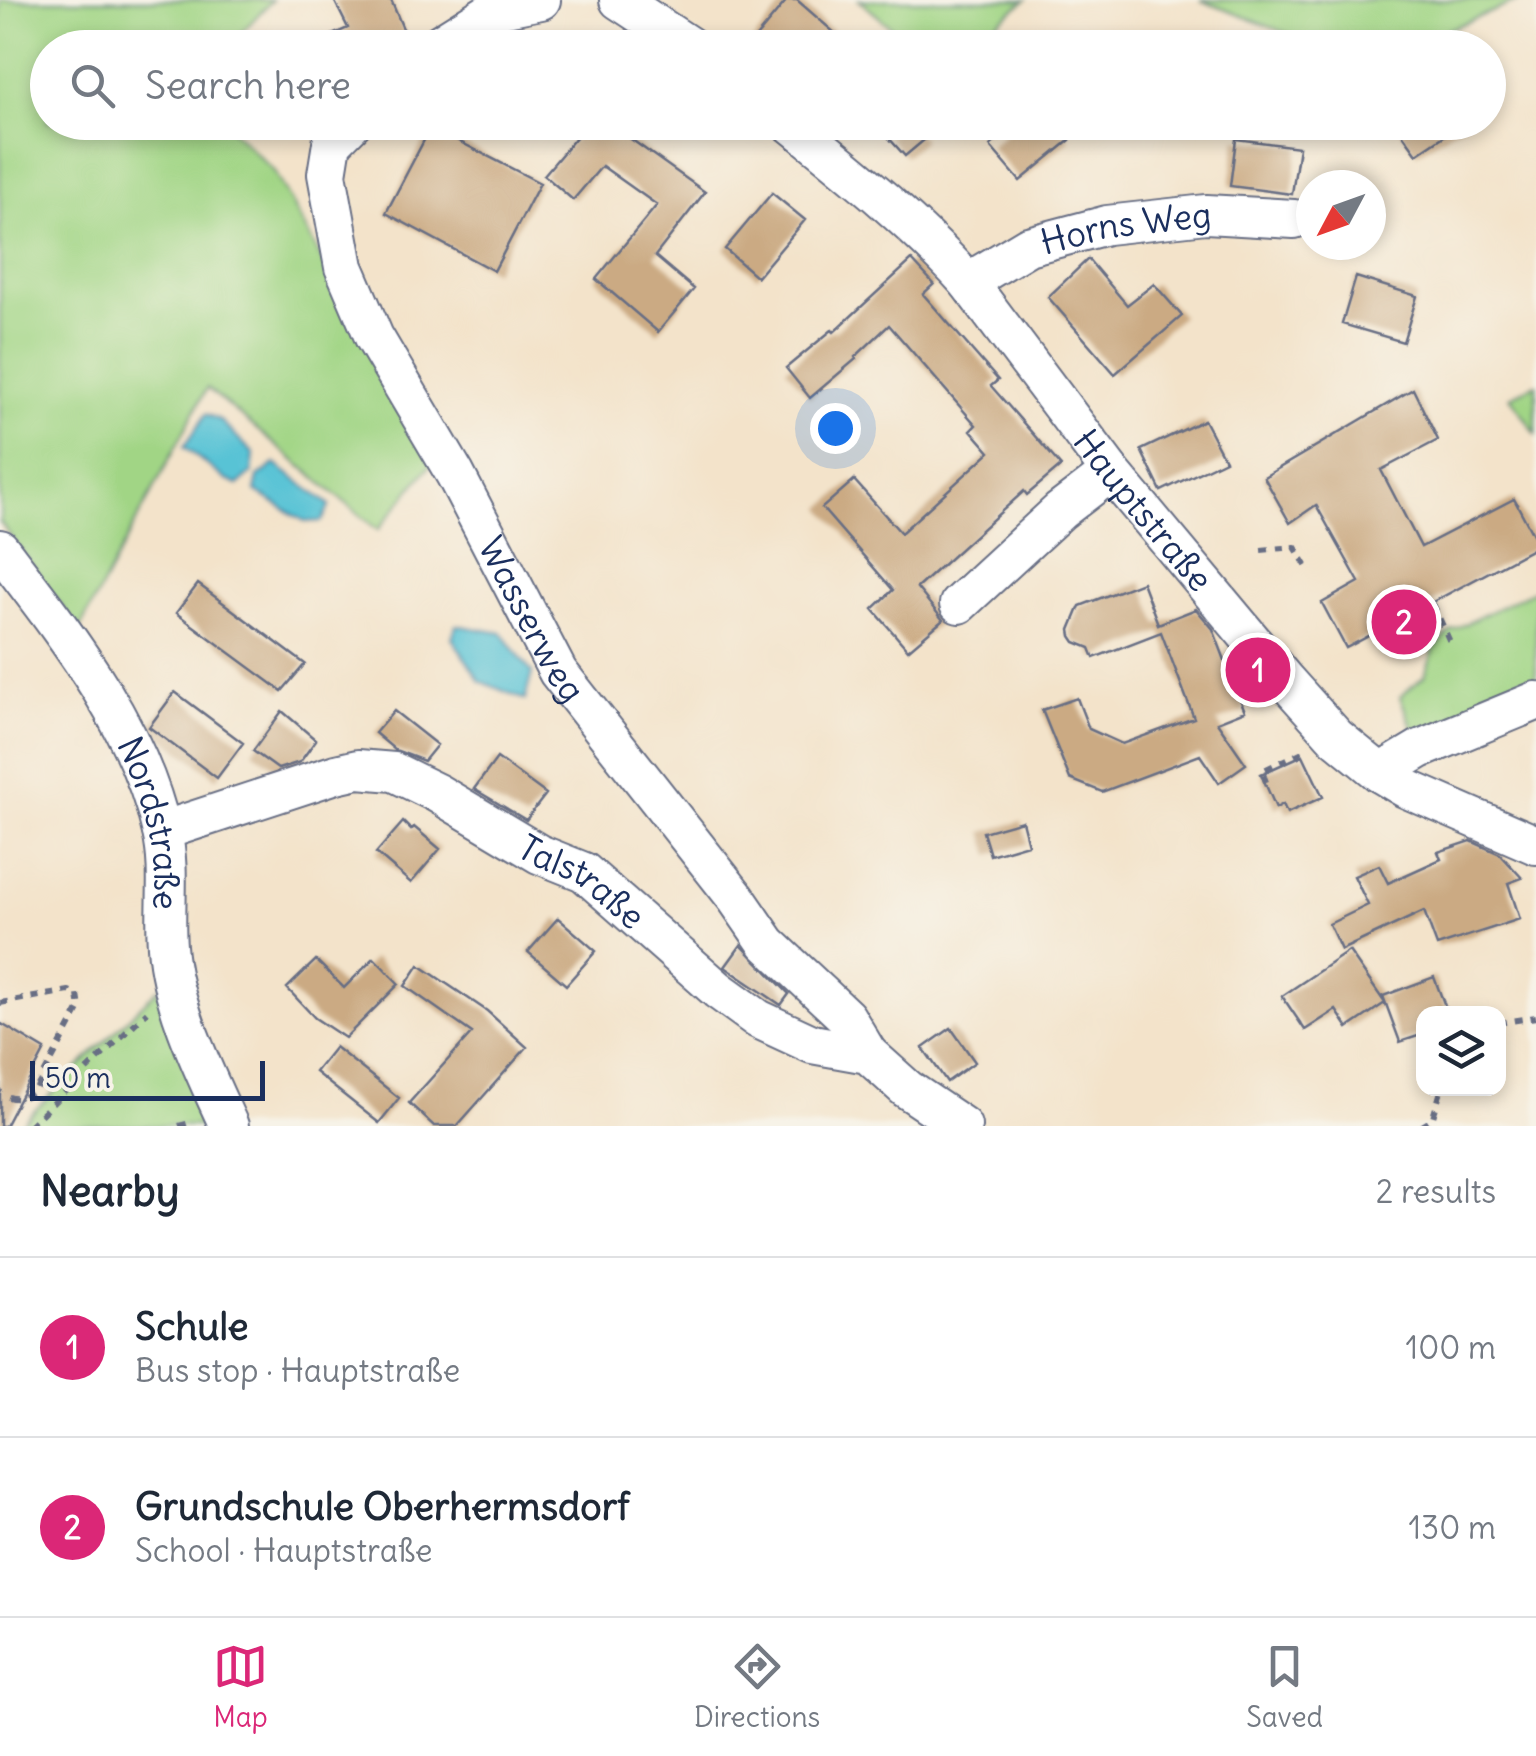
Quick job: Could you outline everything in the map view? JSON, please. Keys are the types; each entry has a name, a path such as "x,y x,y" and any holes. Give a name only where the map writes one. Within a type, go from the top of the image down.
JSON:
{"street":[{"path":"462,30 495,9 541,0"},
{"path":"619,0 665,30"},
{"name":"Wasserweg","path":"339,140 327,174 344,267 374,337 455,474 558,672 736,898 766,943 846,1017 868,1054"},
{"name":"Hauptstraße","path":"812,140 968,282 1111,472 1336,737 1405,788 1536,845"},
{"name":"Horns Weg","path":"968,282 1028,246 1107,225 1206,214 1294,220"},
{"path":"959,604 1060,511 1111,472"},
{"name":"Nordstraße","path":"0,549 107,697 146,781 162,832 166,861 167,947 173,980 193,1042 229,1126"},
{"path":"1380,773 1420,749 1536,702"},
{"name":"Talstraße","path":"162,832 336,774 358,770 394,772 437,793 538,854 584,872 718,990 758,1020 812,1044 868,1054"},
{"path":"868,1054 907,1089 962,1126"}],"path":[{"path":"1261,550 1295,547 1310,572"},
{"path":"1433,604 1450,642"},
{"path":"1397,622 1405,638 1441,619"},
{"path":"1266,782 1262,771 1314,747"},
{"path":"29,1126 147,1012 173,980"},
{"path":"0,1003 69,991 78,995 80,1008 36,1091 24,1098 8,1098 0,1092"},
{"path":"1506,1023 1536,1018"},
{"path":"1422,1126 1432,1120 1440,1096"}],"green space":[{"path":"0,0 272,0 244,30 30,30 30,140 242,140 273,170 433,462 378,530 207,388 79,630 0,522"},
{"path":"859,0 1026,0 988,30 895,30"},
{"path":"1200,0 1521,0 1447,30 1278,30"},
{"path":"1536,384 1536,434 1510,396"},
{"path":"1536,589 1536,681 1416,736 1400,697 1425,675 1434,649 1451,631"},
{"path":"158,989 210,1126 19,1126"}],"water":[{"path":"206,414 220,420 254,454 252,473 238,485 184,447"},
{"path":"275,464 330,505 322,521 306,522 255,491 258,477"},
{"path":"456,625 502,633 532,673 525,700 480,681 452,638"}],"building":[{"path":"334,0 391,0 404,30 344,30 348,28"},
{"path":"787,0 797,0 831,30 762,30"},
{"path":"424,140 456,140 540,183 494,271 386,213"},
{"path":"574,140 632,140 705,192 655,256 694,289 658,332 596,279 657,205 602,166 573,200 544,175"},
{"path":"891,140 924,140 905,156"},
{"path":"997,140 1070,140 1020,181 990,146"},
{"path":"1236,140 1299,147 1292,194 1230,186"},
{"path":"1407,140 1438,140 1417,154"},
{"path":"772,193 805,220 757,277 725,249"},
{"path":"1088,259 1127,305 1154,284 1182,316 1115,374 1048,297"},
{"path":"912,260 934,284 923,294 998,380 991,386 1061,466 1027,495 1024,491 917,588 943,620 908,650 873,609 893,590 822,508 854,480 901,533 990,452 971,430 976,425 889,325 810,398 786,368 834,332"},
{"path":"1356,277 1417,296 1403,342 1342,324"},
{"path":"1413,389 1438,440 1381,470 1421,547 1514,499 1536,547 1346,648 1322,603 1359,582 1316,505 1290,523 1264,477"},
{"path":"1204,420 1225,460 1161,491 1141,450"},
{"path":"1142,582 1158,624 1196,609 1213,629 1245,711 1217,722 1246,764 1219,783 1200,755 1102,792 1070,779 1042,710 1077,698 1089,729 1122,744 1194,718 1161,632 1094,658 1090,648 1071,636 1080,606"},
{"path":"198,584 305,664 282,691 176,613"},
{"path":"175,692 243,743 217,778 149,727"},
{"path":"282,711 316,740 300,762 278,769 253,751"},
{"path":"394,711 437,745 424,761 395,750 375,733"},
{"path":"1303,755 1323,797 1287,813 1283,804 1276,808 1261,774"},
{"path":"497,758 546,794 526,820 474,789"},
{"path":"1022,821 1028,844 990,855 983,832"},
{"path":"403,822 440,849 411,883 376,853"},
{"path":"1471,841 1500,854 1522,878 1508,883 1520,919 1437,946 1424,911 1341,950 1329,924 1368,905 1354,876 1379,865 1388,883 1441,859 1438,852"},
{"path":"558,918 596,951 566,985 528,952"},
{"path":"741,945 789,994 781,1005 725,967"},
{"path":"1349,951 1385,1003 1348,1028 1336,1010 1305,1030 1282,996"},
{"path":"374,958 399,984 345,1038 315,1018 287,988 316,960 344,988"},
{"path":"419,965 487,1011 527,1047 457,1126 434,1126 409,1103 472,1033 405,986"},
{"path":"1434,977 1445,1006 1416,1006 1416,1037 1400,1042 1383,996"},
{"path":"0,1023 45,1050 5,1126 0,1126"},
{"path":"951,1028 975,1062 947,1082 923,1048"},
{"path":"335,1047 399,1098 379,1123 315,1072"}],"place":[{"name":"Grundschule Oberhermsdorf","path":"1404,622"},
{"name":"Schule","path":"1258,670"}]}
